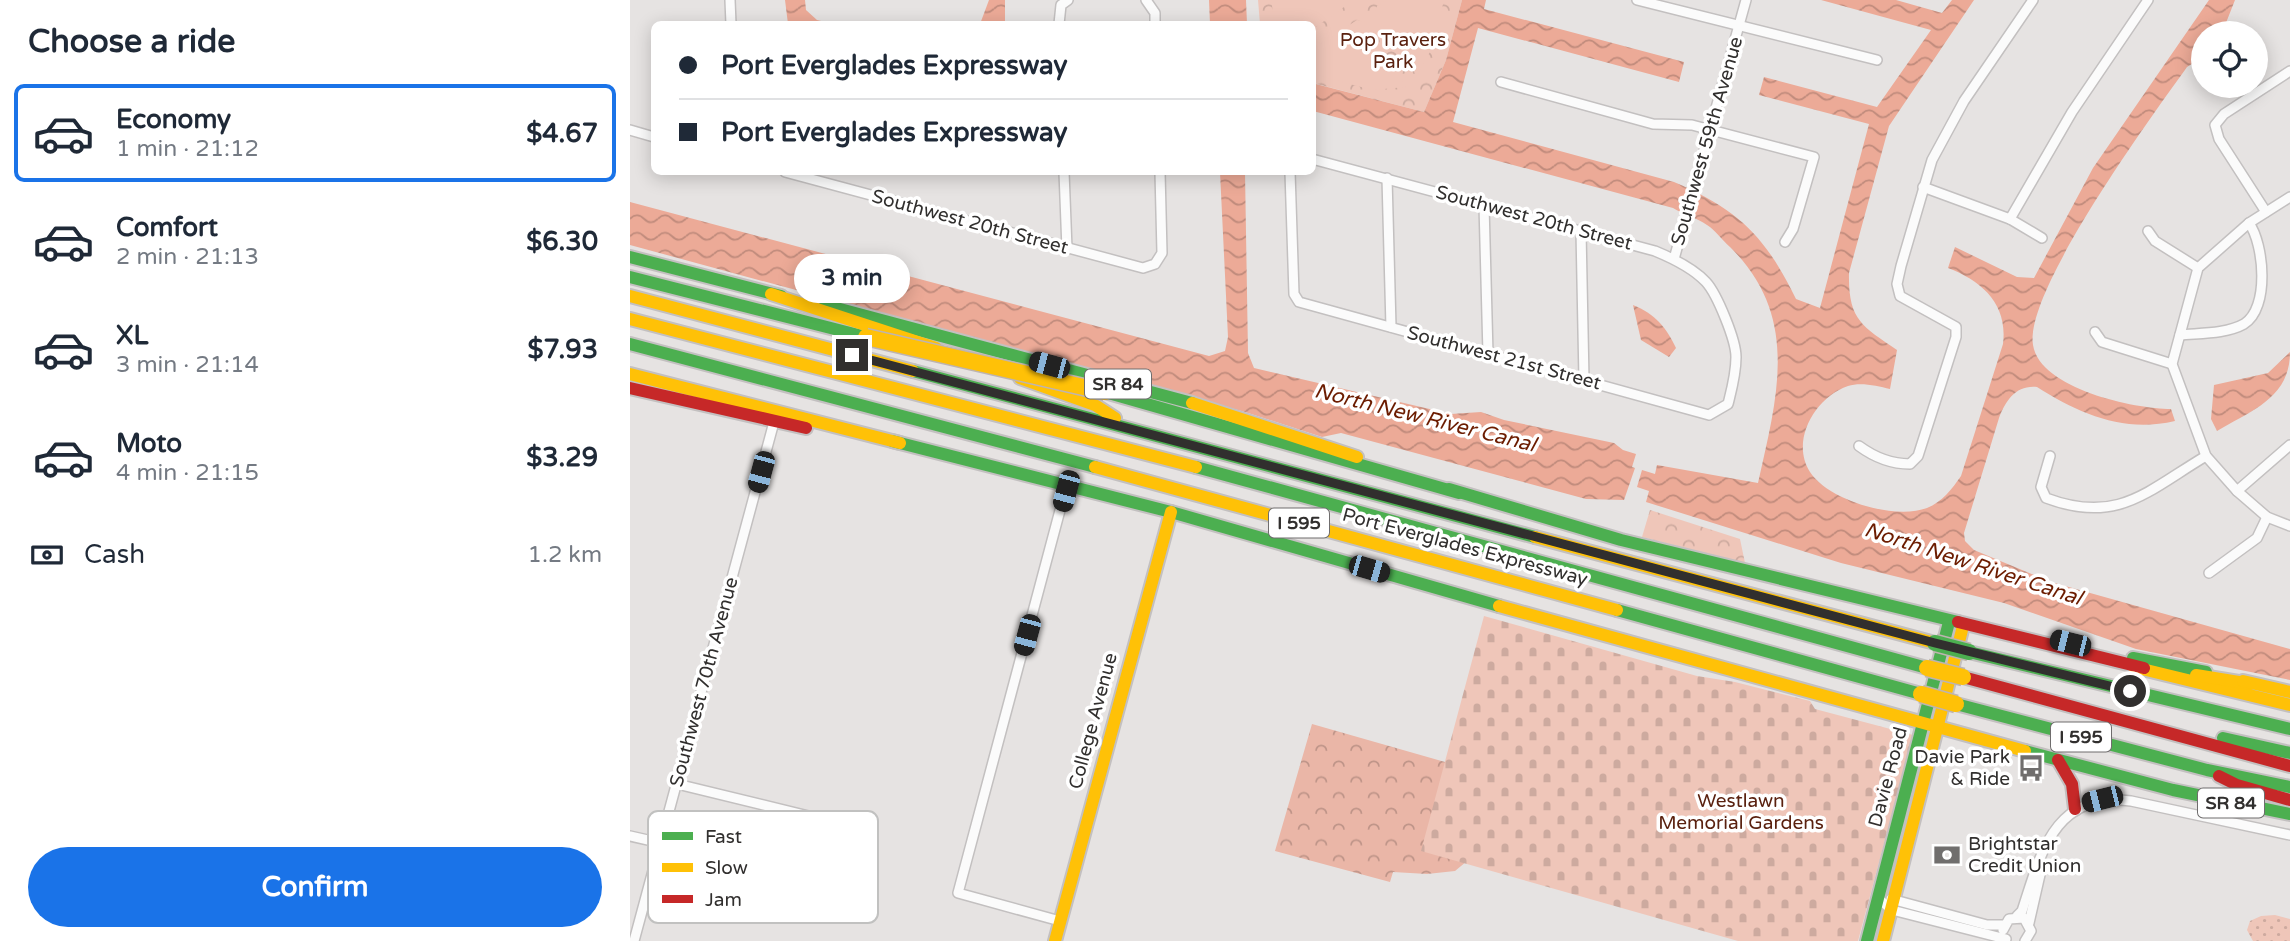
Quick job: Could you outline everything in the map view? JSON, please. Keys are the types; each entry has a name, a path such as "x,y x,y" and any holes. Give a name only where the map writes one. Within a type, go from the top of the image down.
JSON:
{"main road":[{"name":"SR 84","path":"630,257 771,294 837,307 1203,406 1460,493 1621,540 2134,667 2290,692"},
{"path":"630,277 866,337 1105,392 1460,493"},
{"path":"771,294 897,334 1095,405 1126,425"},
{"name":"Port Everglades Expressway","path":"630,296 1126,425 1969,652 2290,729"},
{"path":"630,318 1148,454 2022,693 2158,733 2290,766"},
{"name":"Port Everglades Expressway","path":"630,347 1062,457 1956,704 2207,770 2290,787"},
{"path":"630,374 774,413 900,443"},
{"name":"SR 84","path":"630,388 774,422 900,443 1068,484 1530,615 2058,760 2173,790 2290,814"},
{"name":"College Avenue","path":"1055,941 1171,512"},
{"path":"1749,573 1863,594 2251,684"},
{"name":"Davie Road","path":"1883,941 1894,904 1931,724 1956,624"},
{"path":"2134,667 2290,705"},
{"path":"2022,693 2290,753"},
{"name":"Davie Road","path":"1867,941 1931,724"},
{"path":"2058,760 2072,784 2075,809"},
{"path":"2207,770 2237,785 2290,800"}],"street":[{"path":"730,0 731,21"},
{"path":"1059,21 1061,5 1068,0"},
{"path":"1146,0 1155,13 1155,21"},
{"path":"1637,0 1877,60"},
{"name":"Southwest 59th Avenue","path":"1709,415 1719,412 1728,404 1735,380 1737,353 1723,312 1706,282 1674,259 1746,0"},
{"path":"1859,446 1872,456 1899,464 1910,464 1918,456 1956,337 1956,327 1900,296 1897,285 1901,266 1923,187 1945,133 2033,0"},
{"path":"2010,219 2072,112 2148,0"},
{"path":"2266,212 2219,139 2215,125 2224,114 2290,71"},
{"path":"1501,82 1654,124 1692,125 1814,157 1793,229 1785,242"},
{"path":"630,130 651,136"},
{"name":"Southwest 20th Street","path":"1316,160 1581,231 1674,259"},
{"name":"Southwest 20th Street","path":"796,175 1143,268 1155,264 1163,253 1160,175"},
{"path":"1064,175 1067,249"},
{"name":"Southwest 21st Street","path":"1290,175 1294,294 1298,302 1709,415"},
{"path":"1387,178 1391,327"},
{"path":"1923,187 2010,219 2042,238"},
{"path":"2290,197 2249,223 2198,268 2172,364 2206,456 2237,491 2267,517 2290,526"},
{"path":"1484,205 1488,354"},
{"path":"2180,335 2220,331 2244,324 2255,315 2261,296 2262,272 2254,230 2249,223"},
{"path":"1581,231 1584,380"},
{"path":"2148,231 2155,241 2198,268"},
{"path":"2095,332 2102,342 2172,364"},
{"name":"Southwest 70th Avenue","path":"670,811 774,422"},
{"path":"2237,491 2290,445"},
{"path":"2050,456 2041,487 2046,498 2090,510 2131,500 2206,456"},
{"path":"1060,921 958,893 1068,484"},
{"path":"2209,573 2257,538 2267,517"},
{"path":"677,784 788,811"},
{"path":"2004,925 2022,911 2051,834 2075,809 2087,803 2114,799 2290,835"},
{"path":"630,836 648,840"},
{"path":"2025,941 2031,931 2029,923 2043,857"},
{"name":"Southwest 70th Avenue","path":"634,941 648,892"},
{"path":"1879,899 2007,940 2004,925"},
{"path":"1894,904 1987,925 2004,925"},
{"path":"2017,916 2029,923"}],"green space":[{"name":"Pop Travers Park","path":"1258,0 1462,0 1446,60 1424,112 1316,84 1316,21 1260,21"},
{"path":"1271,0 1344,0 1344,7 1316,27 1316,21 1274,21"},
{"path":"1387,0 1444,0 1432,48 1417,76 1375,14 1377,6"},
{"path":"1357,20 1365,22 1406,87 1372,90 1316,75 1316,47"},
{"path":"1650,510 1740,539 1745,563 1642,537"},
{"name":"Westlawn Memorial Gardens","path":"1484,616 1697,676 1735,682 1810,701 1815,709 1913,735 1858,941 1738,941 1421,851"},
{"path":"1312,724 1445,762 1478,852 1455,871 1427,874 1393,872 1390,882 1275,851"},
{"path":"2275,915 2290,919 2290,941 2253,941 2247,930 2250,921 2261,916"}],"water":[{"path":"785,0 805,0 806,10 821,21 788,21"},
{"path":"989,0 1005,0 1005,21 981,21"},
{"path":"1209,0 1246,0 1247,21 1210,21"},
{"name":"North New River Canal","path":"1462,0 1486,0 1484,9 1684,62 1679,82 1478,28 1453,122 1674,182 1697,192 1748,227 1773,258 1796,299 1820,308 1869,124 1759,95 1764,77 1877,107 1931,30 1821,0 1896,0 1942,13 1952,0 1974,0 1889,126 1849,273 1849,289 1855,312 1866,327 1897,350 1890,389 1858,384 1836,392 1816,410 1809,422 1803,447 1810,472 1832,492 1881,510 1914,511 1937,502 1961,476 2003,344 2001,317 1990,296 1972,280 1948,268 1955,247 2017,277 2034,278 2093,168 2191,26 2191,64 2121,162 2069,246 2048,286 2036,320 2033,345 2039,360 2052,374 2070,385 2113,400 2171,409 2175,421 2138,425 2120,423 2086,413 2037,387 2023,388 2005,405 1999,418 1964,533 1965,541 1974,550 2051,582 2290,649 2290,680 2136,649 2004,603 1841,563 1646,502 1649,491 1637,487 1642,470 1655,474 1657,465 1758,483 1772,420 1778,359 1775,330 1767,301 1752,274 1716,232 1673,208 1316,112 1316,84 1424,112 1446,60"},
{"path":"2209,0 2235,0 2227,21 2194,21"},
{"name":"North New River Canal","path":"1220,175 1245,175 1248,353 1254,368 1451,414 1481,412 1504,420 1614,443 1623,450 1636,454 1632,467 1635,468 1624,500 1586,499 1341,433 1322,437 1245,412 630,245 630,202 1209,356 1225,351 1228,337"},
{"path":"1633,305 1654,317 1668,334 1676,348 1669,357 1641,340"},
{"path":"2290,352 2284,381 2276,392 2255,409 2217,431 2211,419 2214,385 2268,373"}],"traffic: fast":[{"path":"630,257 781,296"},
{"path":"630,277 866,337"},
{"path":"825,305 1192,403"},
{"path":"630,344 1095,467"},
{"path":"913,371 1535,537"},
{"path":"1105,392 1459,493"},
{"path":"892,441 1171,512 1499,606"},
{"path":"1196,467 1927,668"},
{"path":"1449,489 1621,540 1958,622"},
{"path":"1617,610 1921,694"},
{"path":"1867,941 1949,622"},
{"path":"1935,643 1969,652"},
{"path":"1969,652 2290,729"},
{"path":"2133,658 2206,672"},
{"path":"1956,704 2207,770 2290,787"},
{"path":"2223,738 2290,753"},
{"path":"2025,751 2173,790 2290,814"}],"traffic: slow":[{"path":"771,294 936,348"},
{"path":"630,296 913,371"},
{"path":"630,319 1196,467"},
{"path":"866,337 1105,392"},
{"path":"630,374 900,443"},
{"path":"1020,378 1095,405 1115,418"},
{"path":"1192,403 1357,457"},
{"path":"1095,467 1617,610"},
{"path":"1055,941 1171,512"},
{"path":"1535,537 1935,643"},
{"path":"1499,606 2025,751"},
{"path":"1883,941 1963,626"},
{"path":"2134,667 2290,705"},
{"path":"1927,668 1963,677"},
{"path":"2196,675 2251,684"},
{"path":"2243,681 2290,692"},
{"path":"1921,694 1956,704"}],"traffic: jam":[{"path":"630,388 806,428"},
{"path":"1958,622 2144,668"},
{"path":"1963,677 2290,766"},
{"path":"2058,760 2072,784 2075,809"},
{"path":"2219,776 2237,785 2290,800"}],"place":[{"name":"Davie Park & Ride","path":"2031,768"},
{"name":"Brightstar Credit Union","path":"1947,855"}],"route":[{"path":"852,355 1126,425 1935,643 2130,691"}]}
